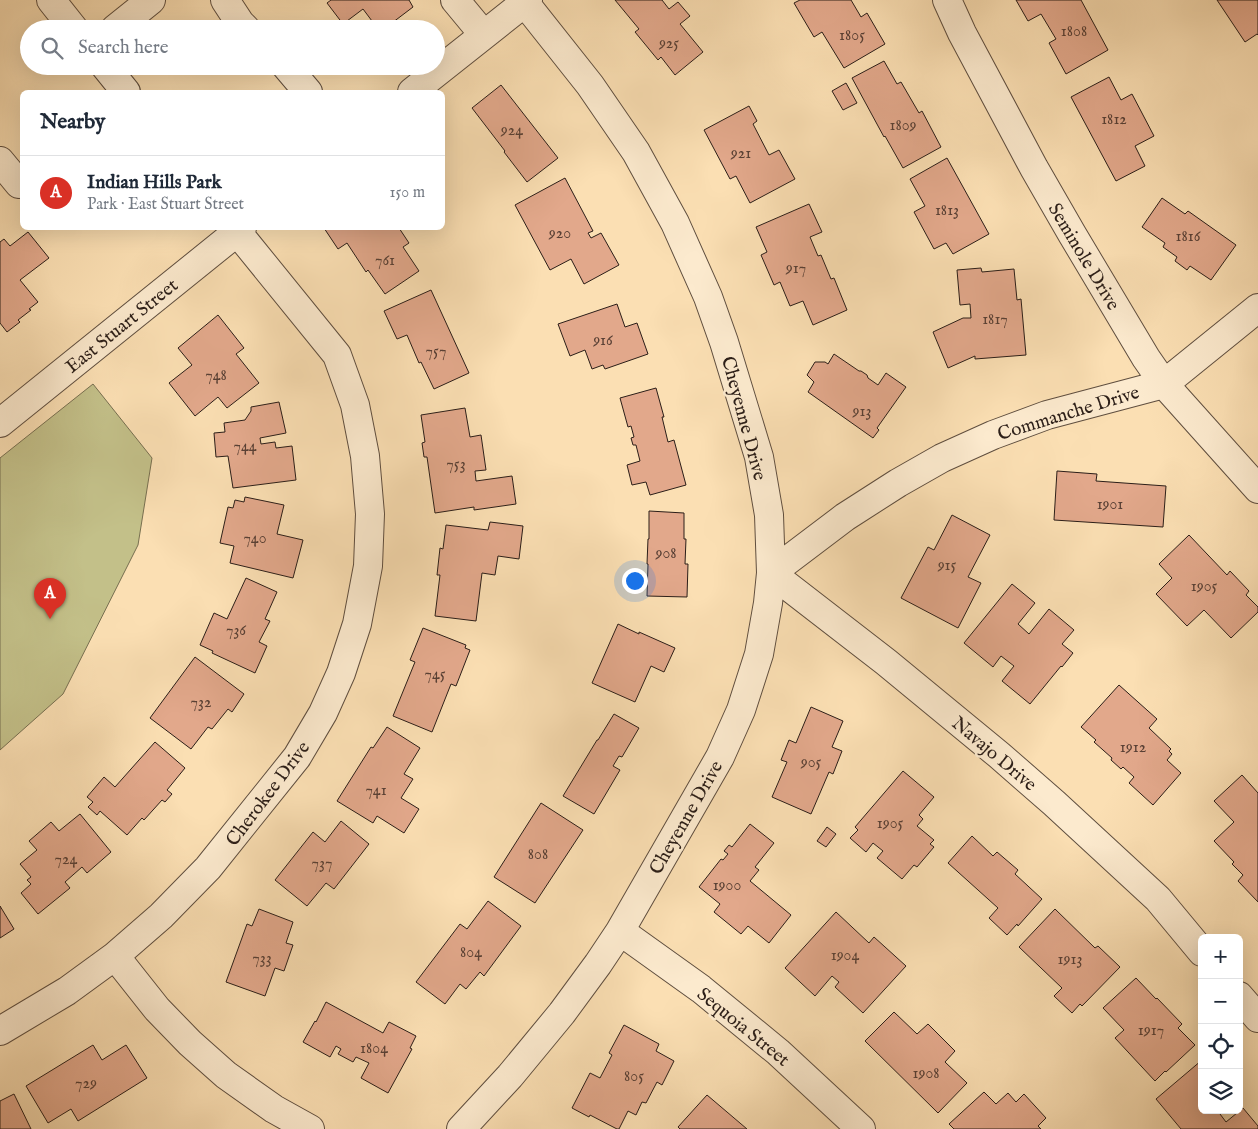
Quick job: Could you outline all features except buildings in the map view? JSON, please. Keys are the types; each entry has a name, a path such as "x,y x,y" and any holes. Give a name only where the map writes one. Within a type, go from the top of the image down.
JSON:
{"street":[{"path":"51,0 67,20"},
{"path":"125,20 151,0"},
{"path":"225,0 238,20"},
{"path":"455,0 484,35"},
{"name":"Seminole Drive","path":"946,0 1034,168 1141,350 1164,384 1258,489"},
{"path":"445,66 526,2"},
{"name":"Cheyenne Drive","path":"461,1129 510,1076 562,1013 598,964 620,931 720,757 741,710 759,654 771,573 769,515 759,457 724,342 708,297 675,223 636,152 590,85 526,2"},
{"path":"112,75 124,90"},
{"path":"294,75 306,90"},
{"path":"415,90 433,75"},
{"path":"0,161 20,183"},
{"name":"East Stuart Street","path":"0,423 237,230"},
{"name":"Cherokee Drive","path":"0,1031 67,991 115,956 161,916 208,868 297,757 323,713 342,673 357,624 368,566 370,514 365,456 355,405 337,355 239,230"},
{"name":"Commanche Drive","path":"771,573 845,517 898,483 942,458 994,434 1047,415 1164,384 1258,308"},
{"name":"Navajo Drive","path":"771,573 886,662 999,755 1158,899 1198,947"},
{"name":"Sequoia Street","path":"620,931 701,990 778,1052 861,1129"},
{"path":"115,956 157,1009 190,1043 226,1075 266,1103 310,1129"},
{"path":"1243,1001 1258,1018"}],"shaded area":[{"path":"93,384 152,458 138,545 63,694 0,750 0,458"}],"place":[{"name":"Indian Hills Park","path":"50,619"}]}
